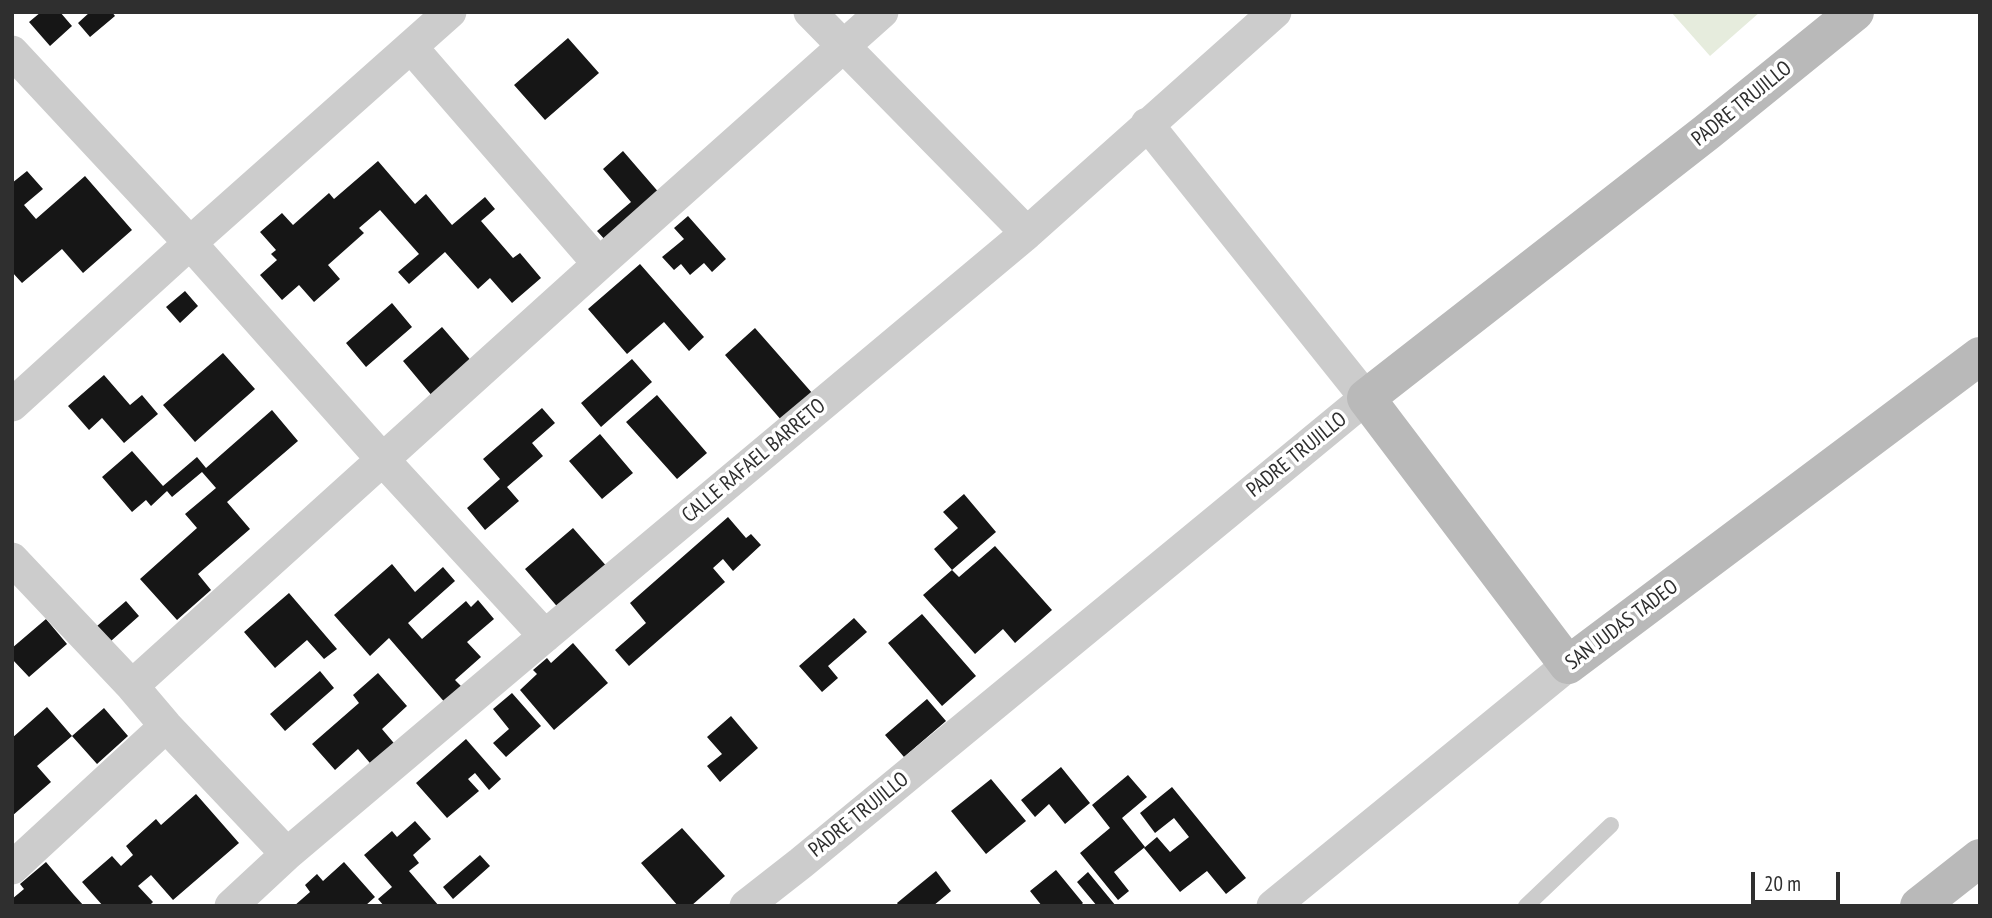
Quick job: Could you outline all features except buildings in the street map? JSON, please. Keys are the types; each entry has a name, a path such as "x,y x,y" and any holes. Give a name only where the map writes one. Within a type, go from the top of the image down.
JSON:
{"street":[{"path":"12,405 450,12"},
{"path":"810,12 1027,233"},
{"path":"132,686 599,264 883,12"},
{"name":"CALLE RAFAEL BARRETO","path":"231,906 287,854 1027,233 1275,12"},
{"name":"PADRE TRUJILLO","path":"746,906 1366,398 1707,132 1854,12"},
{"path":"411,47 599,264"},
{"path":"12,52 190,243 383,460 545,636"},
{"path":"1147,124 1366,398 1569,665"},
{"name":"SAN JUDAS TADEO","path":"1273,906 1569,665 1980,356"},
{"path":"12,559 287,854"},
{"path":"12,868 166,726"},
{"path":"1919,906 1980,858"}],"lane":[{"path":"1526,906 1611,825"}],"green space":[{"path":"1671,12 1760,12 1710,56"}]}
